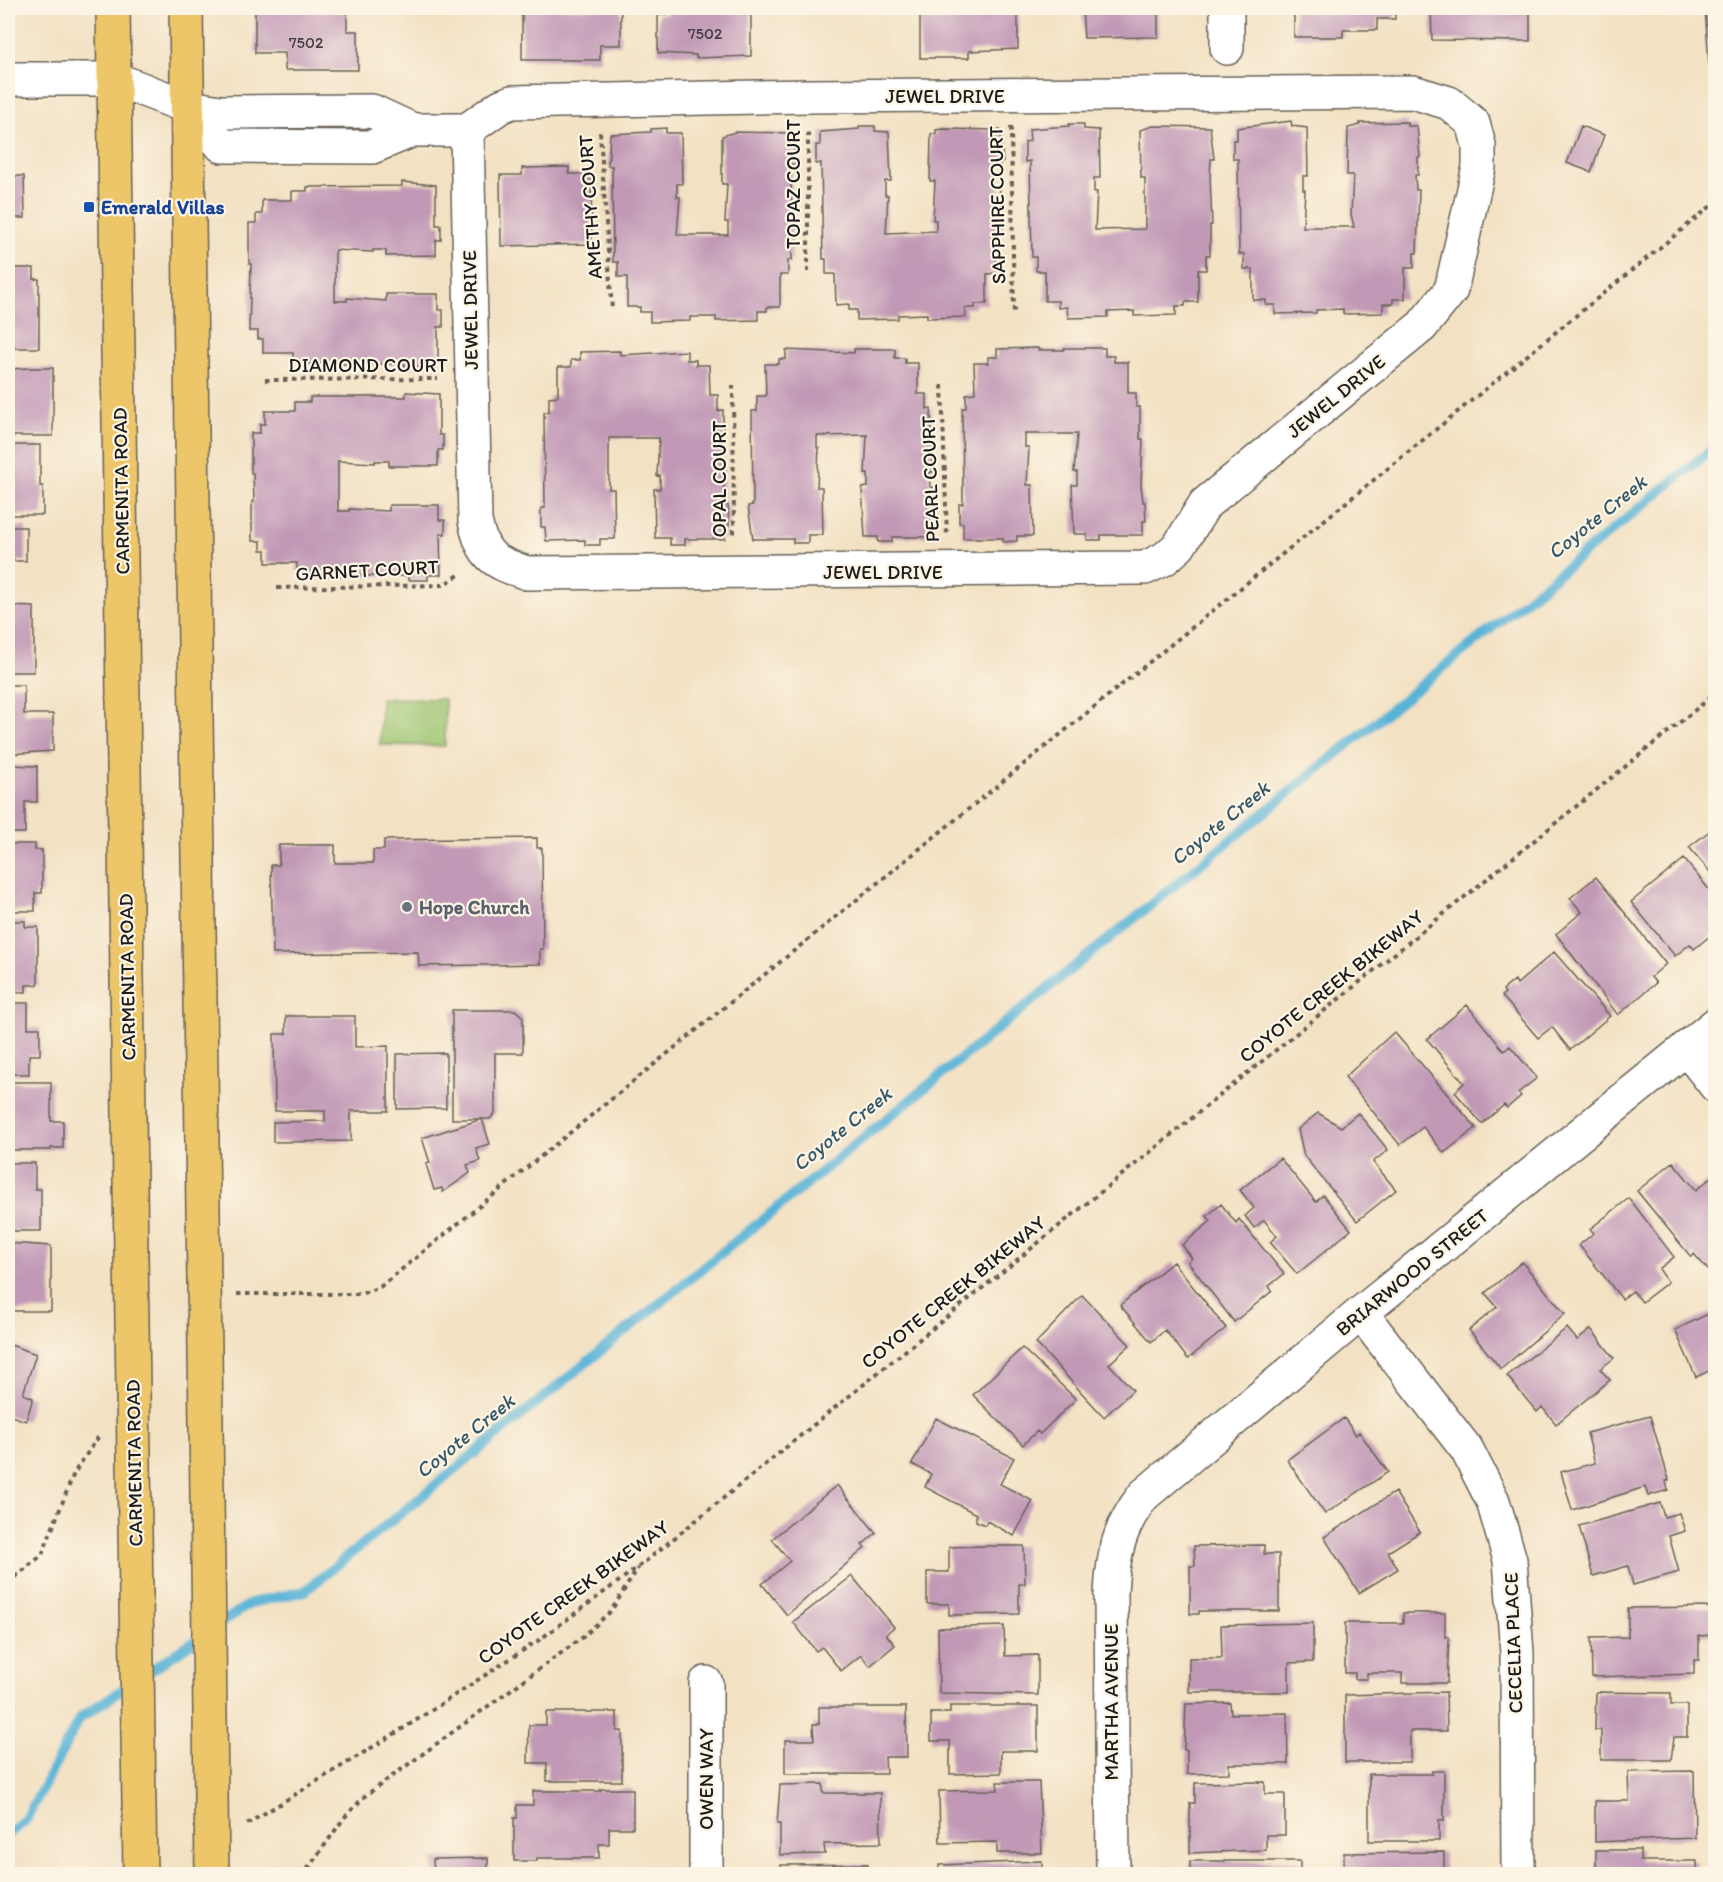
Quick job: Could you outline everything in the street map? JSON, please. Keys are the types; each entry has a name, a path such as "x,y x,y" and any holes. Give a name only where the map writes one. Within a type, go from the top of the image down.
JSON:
{"main road":[{"name":"CARMENITA ROAD","path":"113,8 140,1875"},
{"path":"186,8 212,1875"}],"street":[{"path":"1227,8 1227,48"},
{"path":"8,79 115,79 188,107 222,146 372,147 413,130 467,130"},
{"name":"JEWEL DRIVE","path":"1413,92 1449,103 1473,123 1479,145 1479,167 1451,290 1422,326 1205,504 1179,546 1164,559 1145,568 948,572 527,573 488,556 479,540 475,521 467,130 506,103 808,96 1010,95 1413,92"},
{"name":"BRIARWOOD STREET","path":"1120,1531 1130,1512 1144,1495 1361,1313 1716,1024"},
{"path":"1686,1048 1716,1086"},
{"name":"CECELIA PLACE","path":"1361,1313 1467,1450 1493,1501 1510,1560 1516,1617 1518,1875"},
{"name":"MARTHA AVENUE","path":"1113,1875 1111,1593 1113,1557 1120,1531"},
{"name":"OWEN WAY","path":"706,1683 706,1875"}],"path":[{"name":"SAPPHIRE COURT","path":"1010,95 1014,315"},
{"name":"TOPAZ COURT","path":"808,96 808,273"},
{"name":"AMETHY COURT","path":"598,100 612,311"},
{"path":"204,1294 360,1294 380,1287 1716,202"},
{"name":"DIAMOND COURT","path":"265,381 471,379"},
{"name":"OPAL COURT","path":"733,385 734,573"},
{"name":"PEARL COURT","path":"942,385 948,572"},
{"name":"GARNET COURT","path":"277,588 443,585 488,556"},
{"name":"COYOTE CREEK BIKEWAY","path":"241,1828 441,1704 539,1640 641,1564 1716,693"},
{"path":"8,1583 42,1555 74,1473 103,1430"},
{"path":"300,1875 310,1866 344,1818 365,1796 583,1637 610,1611 641,1564"}],"green space":[{"path":"381,698 445,699 445,746 380,745"}],"building":[{"path":"255,8 347,8 347,31 358,31 358,70 285,70 285,53 255,53"},
{"path":"667,8 751,9 751,56 696,58 696,55 658,53 658,14 667,14"},
{"path":"920,8 1018,8 1018,49 969,51 969,58 920,58"},
{"path":"1082,8 1158,8 1158,37 1084,38"},
{"path":"1294,8 1395,8 1395,19 1377,19 1377,30 1343,30 1343,37 1294,37"},
{"path":"1431,8 1530,8 1530,41 1432,40"},
{"path":"1705,8 1716,8 1716,64 1709,64"},
{"path":"522,9 621,9 621,45 600,45 600,60 522,60"},
{"path":"1291,121 1292,126 1307,128 1308,176 1303,176 1303,190 1305,190 1303,227 1354,227 1351,214 1353,175 1347,175 1348,128 1360,125 1360,123 1407,122 1407,126 1417,126 1420,157 1418,157 1418,175 1415,175 1416,190 1419,190 1417,253 1414,253 1414,268 1405,268 1405,299 1393,299 1393,304 1383,304 1383,313 1343,314 1343,309 1316,310 1316,313 1275,314 1275,305 1266,305 1266,300 1253,300 1253,269 1244,269 1244,254 1239,254 1238,159 1233,159 1233,140 1237,140 1237,128"},
{"path":"1069,124 1084,124 1084,129 1099,130 1100,178 1094,178 1094,192 1097,192 1095,230 1145,229 1145,178 1141,178 1140,130 1153,126 1210,127 1214,159 1211,159 1210,176 1212,225 1210,225 1210,255 1206,255 1206,270 1198,270 1198,302 1185,302 1185,306 1176,306 1176,315 1134,316 1134,311 1108,312 1108,317 1068,318 1067,307 1058,308 1058,301 1045,301 1045,271 1036,271 1036,257 1032,257 1030,161 1025,162 1025,142 1030,141 1029,129 1069,126"},
{"path":"859,126 875,126 875,131 889,132 891,181 885,181 885,195 888,195 886,233 936,231 936,220 933,220 935,181 930,181 931,134 936,134 936,130 943,129 1000,130 1003,162 1000,162 999,181 1002,228 999,228 1000,257 996,257 997,273 987,274 987,304 975,304 975,308 965,308 966,317 927,318 927,314 898,315 898,319 857,320 857,310 849,310 849,304 836,305 835,274 826,274 826,259 823,259 821,163 816,164 816,145 820,145 820,132 859,129"},
{"path":"1581,126 1604,135 1591,172 1567,163"},
{"path":"666,128 666,133 681,133 682,184 677,184 677,197 680,197 677,235 728,235 728,222 725,222 727,184 722,184 722,136 735,132 792,133 795,164 791,164 792,260 788,260 788,275 780,275 780,307 767,307 767,311 758,311 758,320 716,321 716,317 690,317 690,321 650,322 650,312 640,312 640,307 627,307 627,277 618,277 618,262 613,262 612,166 608,166 610,134 651,132 651,129"},
{"path":"569,167 569,174 591,174 592,244 501,246 500,175 522,175 522,168"},
{"path":"8,176 24,176 25,218 8,218"},
{"path":"402,182 436,185 436,225 441,225 441,240 436,240 436,255 386,256 386,250 373,250 373,252 335,250 335,301 347,301 347,298 386,301 386,294 438,294 438,310 443,310 443,327 438,327 438,365 405,368 405,364 309,364 309,360 293,360 293,353 263,353 263,339 258,339 258,331 249,331 251,264 249,264 249,223 256,223 256,214 262,214 262,200 292,200 292,191 307,191 307,187 402,186"},
{"path":"8,268 34,268 34,279 39,279 39,348 8,348"},
{"path":"1038,348 1038,350 1064,350 1064,348 1105,348 1105,356 1114,356 1114,362 1128,362 1128,393 1136,393 1136,407 1140,407 1140,439 1143,439 1141,485 1146,521 1143,521 1143,535 1101,535 1101,540 1087,540 1087,534 1074,534 1072,485 1077,485 1077,472 1074,472 1077,434 1025,434 1025,447 1029,447 1027,485 1032,485 1033,536 1017,536 1017,541 1003,542 1003,538 963,538 963,523 959,523 959,504 963,504 962,408 966,408 966,394 975,393 974,363 988,363 988,357 997,357 997,349"},
{"path":"854,349 895,349 895,358 905,358 905,363 918,363 918,394 927,394 927,409 931,408 933,472 929,472 930,487 933,487 933,504 936,504 936,523 932,523 932,537 892,537 892,542 878,542 878,537 865,537 862,488 868,487 868,473 865,474 867,435 817,436 817,448 819,448 817,487 822,487 823,535 808,535 808,543 793,543 793,539 753,539 748,506 753,505 752,411 757,411 757,396 766,396 765,364 779,364 779,359 786,359 786,350 854,353"},
{"path":"620,351 620,355 687,351 687,360 696,360 696,365 709,365 710,395 718,395 718,411 723,410 724,505 728,505 729,525 725,525 725,539 685,539 685,545 670,545 670,538 655,538 654,489 660,489 660,475 657,476 659,438 609,438 609,489 614,489 615,539 600,539 600,545 585,545 585,540 546,541 545,527 541,527 541,508 545,508 544,412 549,412 549,397 558,396 558,367 571,367 571,360 580,360 580,352"},
{"path":"53,368 53,436 8,436 8,369"},
{"path":"406,392 439,394 439,435 443,435 443,450 438,450 438,466 389,466 389,461 375,461 375,463 338,461 338,511 349,511 349,509 389,511 389,505 439,505 439,520 445,520 445,534 440,534 441,575 428,575 428,580 408,580 408,576 311,576 311,571 297,571 297,563 266,563 266,550 261,550 261,541 252,541 252,502 254,502 253,473 251,473 251,433 260,433 260,424 265,424 265,411 295,411 295,402 310,402 310,397 406,397"},
{"path":"8,445 40,445 43,515 8,515"},
{"path":"8,527 26,527 26,561 8,561"},
{"path":"8,606 34,607 34,672 8,672"},
{"path":"8,685 24,685 24,714 53,714 53,751 8,754"},
{"path":"8,765 37,766 37,802 25,802 25,833 8,833"},
{"path":"1716,826 1716,879 1689,847"},
{"name":"Hope Church","path":"537,838 537,848 542,848 543,949 540,949 540,964 419,966 418,952 273,954 271,865 279,865 279,845 335,845 335,863 373,863 373,850 384,850 384,840"},
{"path":"8,844 35,844 35,850 42,850 42,893 35,893 35,911 8,911"},
{"path":"1684,859 1716,898 1716,931 1694,949 1690,944 1675,956 1631,902"},
{"path":"1596,877 1666,964 1651,977 1656,983 1618,1015 1556,934 1582,912 1570,898"},
{"path":"8,921 25,921 25,927 38,927 38,985 26,985 26,992 8,992"},
{"path":"1554,952 1610,1016 1570,1050 1552,1027 1538,1038 1502,996 1505,993 1503,990 1515,980 1517,984"},
{"path":"8,1003 28,1003 28,1028 40,1028 40,1055 29,1055 29,1074 8,1074"},
{"path":"1467,1005 1504,1051 1510,1046 1537,1078 1518,1093 1521,1096 1507,1108 1504,1105 1482,1124 1455,1092 1464,1083 1427,1039"},
{"path":"452,1010 515,1010 523,1017 523,1053 495,1053 495,1113 490,1119 452,1119"},
{"path":"286,1016 355,1016 355,1047 388,1046 388,1111 351,1111 351,1141 273,1142 273,1122 325,1121 325,1111 275,1111 274,1034 286,1034"},
{"path":"1394,1032 1476,1128 1444,1153 1423,1127 1400,1145 1345,1077"},
{"path":"446,1053 446,1108 397,1109 397,1054"},
{"path":"8,1082 51,1082 51,1121 63,1121 63,1148 8,1150"},
{"path":"1318,1113 1341,1127 1358,1113 1388,1150 1373,1162 1396,1190 1357,1221 1304,1156 1298,1129"},
{"path":"482,1119 490,1144 476,1148 480,1161 467,1165 470,1173 443,1192 442,1188 434,1190 426,1164 430,1163 422,1138"},
{"path":"1280,1158 1316,1202 1323,1195 1351,1230 1297,1274 1270,1242 1277,1236 1264,1220 1254,1228 1245,1216 1254,1208 1240,1190"},
{"path":"1673,1162 1696,1190 1712,1177 1716,1182 1716,1266 1709,1271 1694,1254 1691,1257 1637,1191"},
{"path":"8,1163 35,1163 35,1189 41,1189 41,1231 8,1231"},
{"path":"1629,1198 1674,1257 1659,1269 1668,1282 1642,1302 1633,1291 1622,1299 1579,1245 1594,1233 1590,1229"},
{"path":"1221,1204 1236,1223 1239,1219 1284,1274 1269,1286 1272,1291 1234,1322 1188,1262 1192,1258 1182,1245 1211,1221 1207,1216"},
{"path":"8,1243 51,1246 51,1311 8,1311"},
{"path":"1173,1262 1226,1328 1188,1359 1165,1330 1151,1342 1120,1305"},
{"path":"1522,1262 1565,1314 1501,1369 1469,1330 1497,1307 1485,1293"},
{"path":"1082,1295 1130,1345 1109,1364 1133,1390 1104,1417 1036,1343"},
{"path":"1716,1310 1716,1380 1711,1370 1696,1377 1675,1330"},
{"path":"1567,1328 1577,1340 1591,1329 1614,1358 1600,1369 1610,1380 1556,1424 1542,1407 1537,1412 1507,1376"},
{"path":"8,1344 36,1354 23,1394 33,1398 26,1421 8,1415"},
{"path":"1022,1348 1076,1399 1040,1434 1037,1431 1023,1445 973,1395"},
{"path":"1650,1416 1669,1480 1666,1481 1668,1490 1648,1496 1645,1487 1572,1510 1561,1472 1595,1463 1587,1433"},
{"path":"936,1418 1014,1458 1000,1484 1033,1501 1014,1536 987,1521 985,1525 976,1521 976,1514 925,1487 931,1474 912,1464"},
{"path":"1344,1418 1356,1435 1359,1432 1388,1472 1325,1514 1287,1460"},
{"path":"837,1485 876,1533 862,1545 865,1548 787,1615 762,1584 790,1561 772,1539"},
{"path":"1395,1492 1420,1532 1388,1552 1398,1569 1359,1593 1324,1537"},
{"path":"1660,1503 1664,1517 1679,1513 1685,1531 1669,1536 1679,1572 1633,1585 1628,1566 1593,1576 1579,1526"},
{"path":"1264,1545 1264,1554 1279,1554 1279,1611 1199,1611 1199,1614 1190,1614 1190,1566 1195,1566 1194,1546"},
{"path":"1024,1546 1025,1584 1019,1584 1019,1614 949,1615 949,1604 927,1604 927,1572 949,1572 949,1547"},
{"path":"852,1576 894,1627 886,1634 895,1645 870,1666 861,1655 841,1671 822,1647 816,1651 793,1622"},
{"path":"1714,1607 1714,1635 1699,1636 1699,1660 1694,1660 1694,1674 1592,1677 1591,1638 1628,1637 1628,1608"},
{"path":"1403,1613 1445,1613 1445,1637 1449,1637 1447,1683 1402,1683 1402,1673 1367,1673 1367,1679 1355,1679 1355,1673 1345,1673 1345,1623 1403,1623"},
{"path":"1313,1623 1313,1662 1289,1663 1289,1692 1189,1692 1189,1658 1222,1658 1221,1625"},
{"path":"1004,1626 1005,1656 1038,1655 1038,1695 939,1693 938,1628"},
{"path":"1446,1692 1447,1731 1410,1731 1410,1762 1345,1762 1345,1695"},
{"path":"1596,1692 1671,1693 1671,1705 1687,1705 1687,1737 1674,1737 1671,1760 1601,1760 1601,1730 1595,1730"},
{"path":"1230,1703 1231,1714 1287,1713 1288,1764 1229,1764 1229,1773 1187,1774 1187,1750 1184,1750 1186,1704"},
{"path":"950,1706 1038,1706 1038,1751 1001,1751 1001,1773 950,1774 950,1741 931,1741 931,1713 950,1713"},
{"path":"819,1707 906,1707 907,1757 885,1757 886,1774 785,1774 785,1740 814,1740 813,1724 819,1724"},
{"path":"546,1712 617,1712 617,1731 622,1731 622,1781 547,1781 547,1763 528,1763 529,1725 546,1725"},
{"path":"1432,1771 1444,1771 1444,1820 1439,1820 1439,1841 1369,1841 1369,1774 1432,1774"},
{"path":"1694,1771 1695,1838 1595,1842 1595,1801 1629,1801 1628,1772"},
{"path":"997,1782 1039,1782 1042,1853 997,1853 997,1842 940,1843 939,1791 998,1790"},
{"path":"1265,1782 1265,1794 1285,1794 1285,1835 1266,1835 1266,1850 1190,1853 1190,1803 1195,1803 1195,1783"},
{"path":"823,1784 823,1793 880,1793 881,1843 824,1844 825,1854 780,1855 780,1824 777,1824 780,1785"},
{"path":"601,1789 633,1789 633,1828 609,1828 609,1844 599,1844 599,1858 537,1858 537,1861 514,1861 514,1818 517,1818 517,1805 533,1805 533,1791 601,1791"},
{"path":"1596,1850 1640,1850 1640,1861 1697,1861 1697,1874 1596,1874"},
{"path":"1444,1852 1444,1874 1344,1874 1344,1853"},
{"path":"488,1858 488,1874 434,1874 433,1859"},
{"path":"1042,1861 1042,1874 939,1874 939,1865"},
{"path":"1190,1861 1300,1861 1300,1874 1190,1874"},
{"path":"868,1864 868,1874 781,1874 781,1865"}],"waterway":[{"name":"Coyote Creek","path":"8,1834 25,1821 80,1718 251,1603 305,1591 1716,446"}],"place":[{"name":"Emerald Villas","path":"89,207"},
{"name":"Hope Church","path":"407,907"}]}
